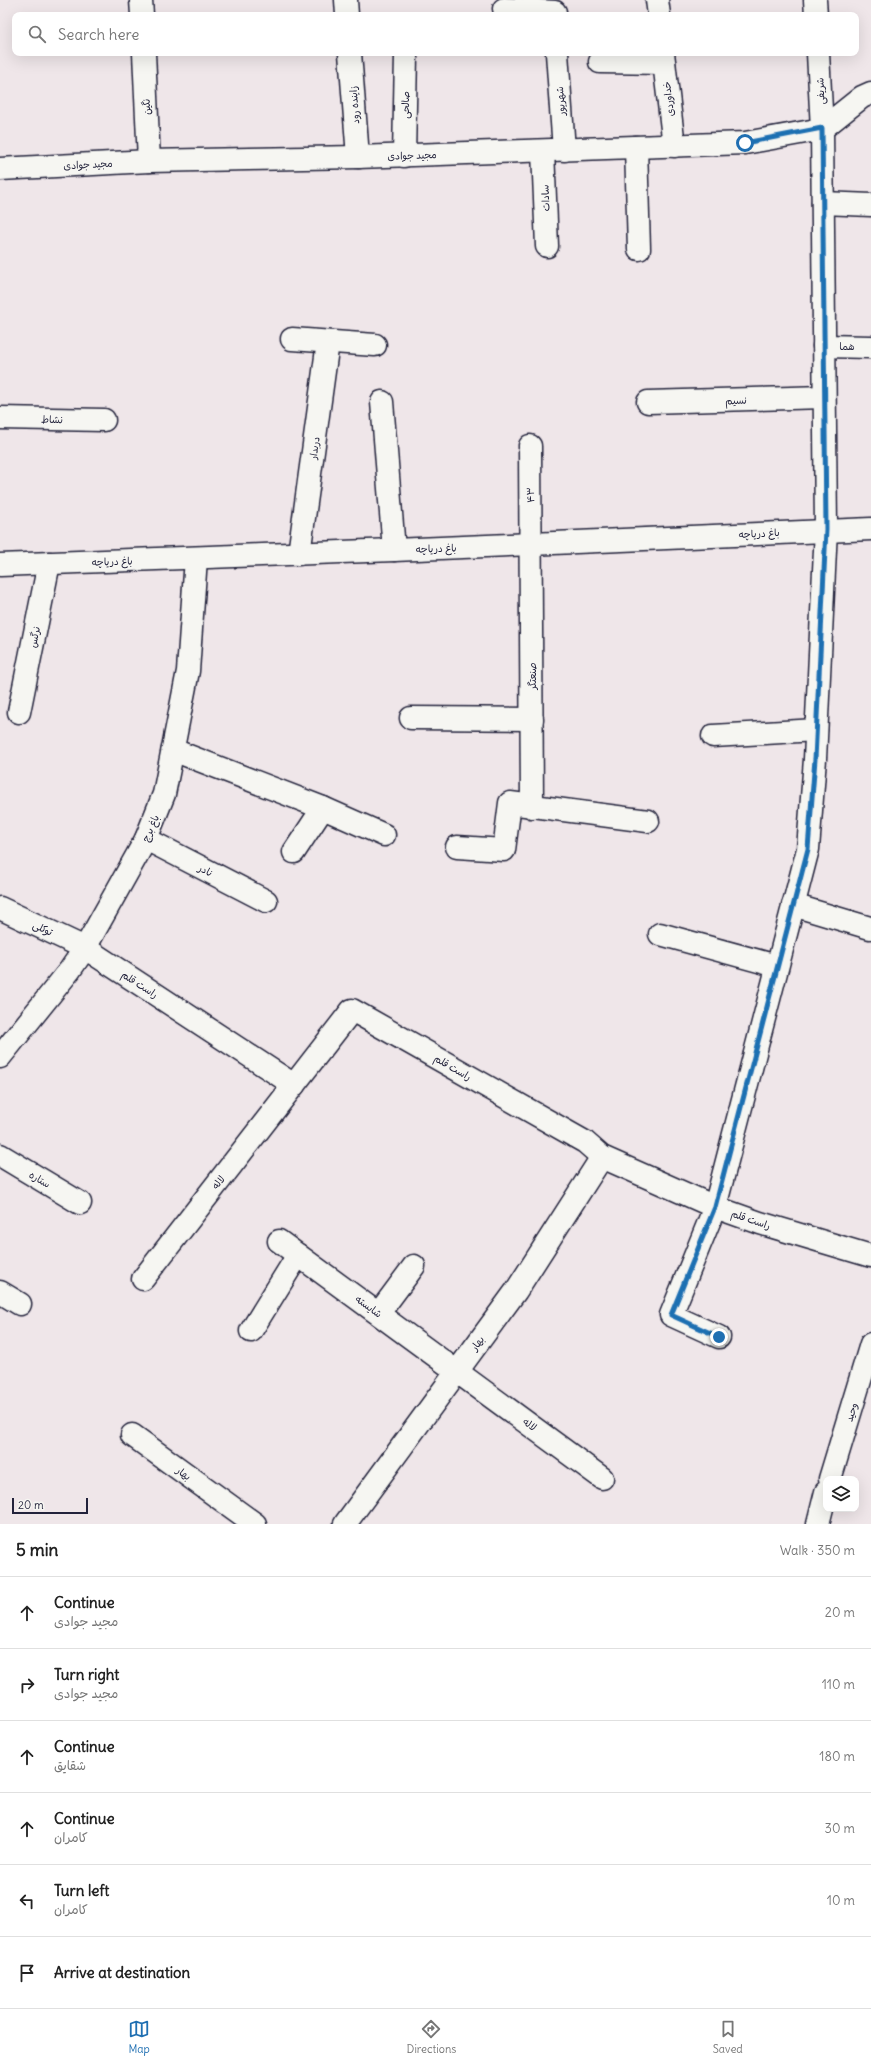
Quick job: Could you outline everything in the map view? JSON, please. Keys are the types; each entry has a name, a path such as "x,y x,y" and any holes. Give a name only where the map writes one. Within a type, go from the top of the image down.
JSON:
{"street":[{"path":"141,0 142,12"},
{"path":"346,0 347,12"},
{"path":"657,0 659,12"},
{"path":"815,0 816,12"},
{"path":"504,9 555,12"},
{"name":"نگین","path":"144,56 149,161"},
{"name":"زاینده رود","path":"350,56 358,158"},
{"name":"صالحی","path":"404,156 406,56"},
{"name":"شهریور","path":"553,150 557,56"},
{"name":"شریفی","path":"818,56 822,128"},
{"path":"600,62 664,58"},
{"name":"خداوردی","path":"664,58 674,146"},
{"name":"مجید جوادی","path":"0,169 149,161 358,158 745,143 822,128 862,97 871,93"},
{"path":"719,1337 671,1315 715,1207 808,849 816,730 826,529 822,128"},
{"path":"636,147 639,249"},
{"name":"سادات","path":"547,246 553,150"},
{"path":"823,203 871,205"},
{"path":"292,339 375,345"},
{"name":"دربدار","path":"300,554 328,342"},
{"name":"هما","path":"824,346 871,347"},
{"name":"نسیم","path":"648,402 824,397"},
{"path":"382,402 394,550"},
{"name":"نشاط","path":"0,418 104,420"},
{"name":"۴۳","path":"530,446 531,544"},
{"name":"باغ دریاچه","path":"0,565 300,554 871,528"},
{"name":"صنعتگر","path":"531,544 532,807"},
{"name":"باغ برج","path":"0,1057 70,970 85,948 146,839 164,794 188,671 196,558"},
{"name":"نرگس","path":"19,712 48,563"},
{"path":"411,718 532,719"},
{"path":"712,736 816,730"},
{"path":"173,750 323,808 384,835"},
{"path":"456,847 504,850 510,803 648,821"},
{"path":"294,852 323,808"},
{"name":"نادر","path":"146,839 266,901"},
{"path":"793,905 870,928"},
{"name":"توکلی","path":"0,908 85,948"},
{"path":"660,934 777,966"},
{"name":"راست قلم","path":"85,948 294,1085 352,1010 585,1142 602,1157 715,1207 760,1223 871,1256"},
{"name":"لاله","path":"143,1279 294,1085"},
{"name":"ستاره","path":"0,1156 80,1202"},
{"name":"بهار","path":"345,1524 516,1291 602,1157"},
{"name":"شایسته","path":"279,1241 458,1370"},
{"path":"251,1331 298,1255"},
{"path":"379,1313 414,1266"},
{"path":"0,1292 20,1304"},
{"name":"وحید","path":"831,1476 871,1344"},
{"name":"لاله","path":"458,1370 602,1478"},
{"name":"بهار","path":"132,1435 255,1524"},
{"path":"818,1524 823,1504"}],"route":[{"path":"719,1337 671,1315 715,1207 808,849 815,759 826,529 822,128 745,143"}]}
